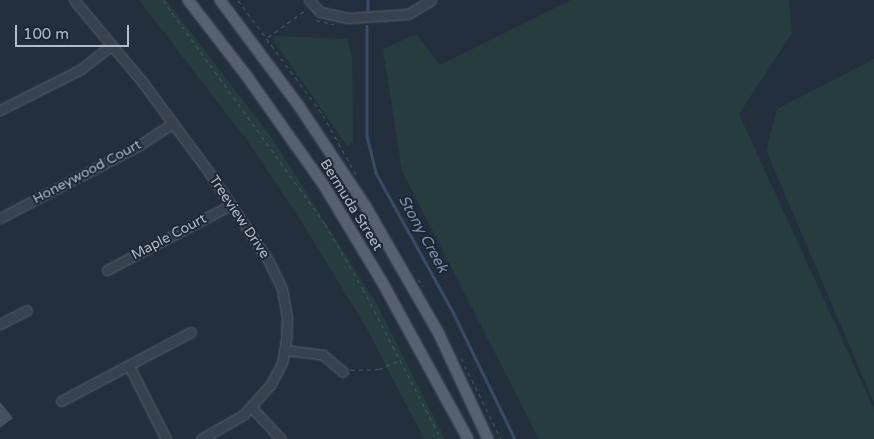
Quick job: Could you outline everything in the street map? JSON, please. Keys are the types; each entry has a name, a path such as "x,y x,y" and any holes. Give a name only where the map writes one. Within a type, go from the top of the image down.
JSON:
{"main road":[{"name":"Bermuda Street","path":"188,0 277,118 332,199 423,353 468,439"},
{"name":"Bermuda Street","path":"220,0 299,106 366,207 439,334 488,439"}],"street":[{"name":"Treeview Drive","path":"74,0 173,123 231,205 278,279 287,316 285,350 271,384 252,408 201,439"},
{"path":"311,2 325,14 348,18 414,12 431,0"},
{"path":"0,110 81,69 112,45"},
{"name":"Honeywood Court","path":"0,218 138,146 173,123"},
{"name":"Maple Court","path":"107,270 231,205"},
{"path":"0,324 27,310"},
{"path":"61,401 191,332"},
{"path":"285,350 323,356 344,372"},
{"path":"129,366 166,439"},
{"path":"252,408 281,439"}],"path":[{"path":"163,0 325,224 441,439"},
{"path":"268,38 311,2"},
{"path":"344,372 379,369 400,360"}],"green space":[{"path":"139,0 166,0 272,138 376,303 445,439 424,439 366,327 301,221 249,143"},
{"path":"571,0 789,0 792,33 739,114 874,409 874,439 539,439 402,171 383,49 416,34 440,65"},
{"path":"276,36 347,39 352,57 353,142 347,146 274,41"},
{"path":"874,59 874,403 766,150 777,109"}],"building":[{"path":"0,402 13,418 0,428"}],"waterway":[{"name":"Stony Creek","path":"368,0 368,9"},
{"name":"Stony Creek","path":"367,26 367,136 376,173 453,312 515,439"}]}
